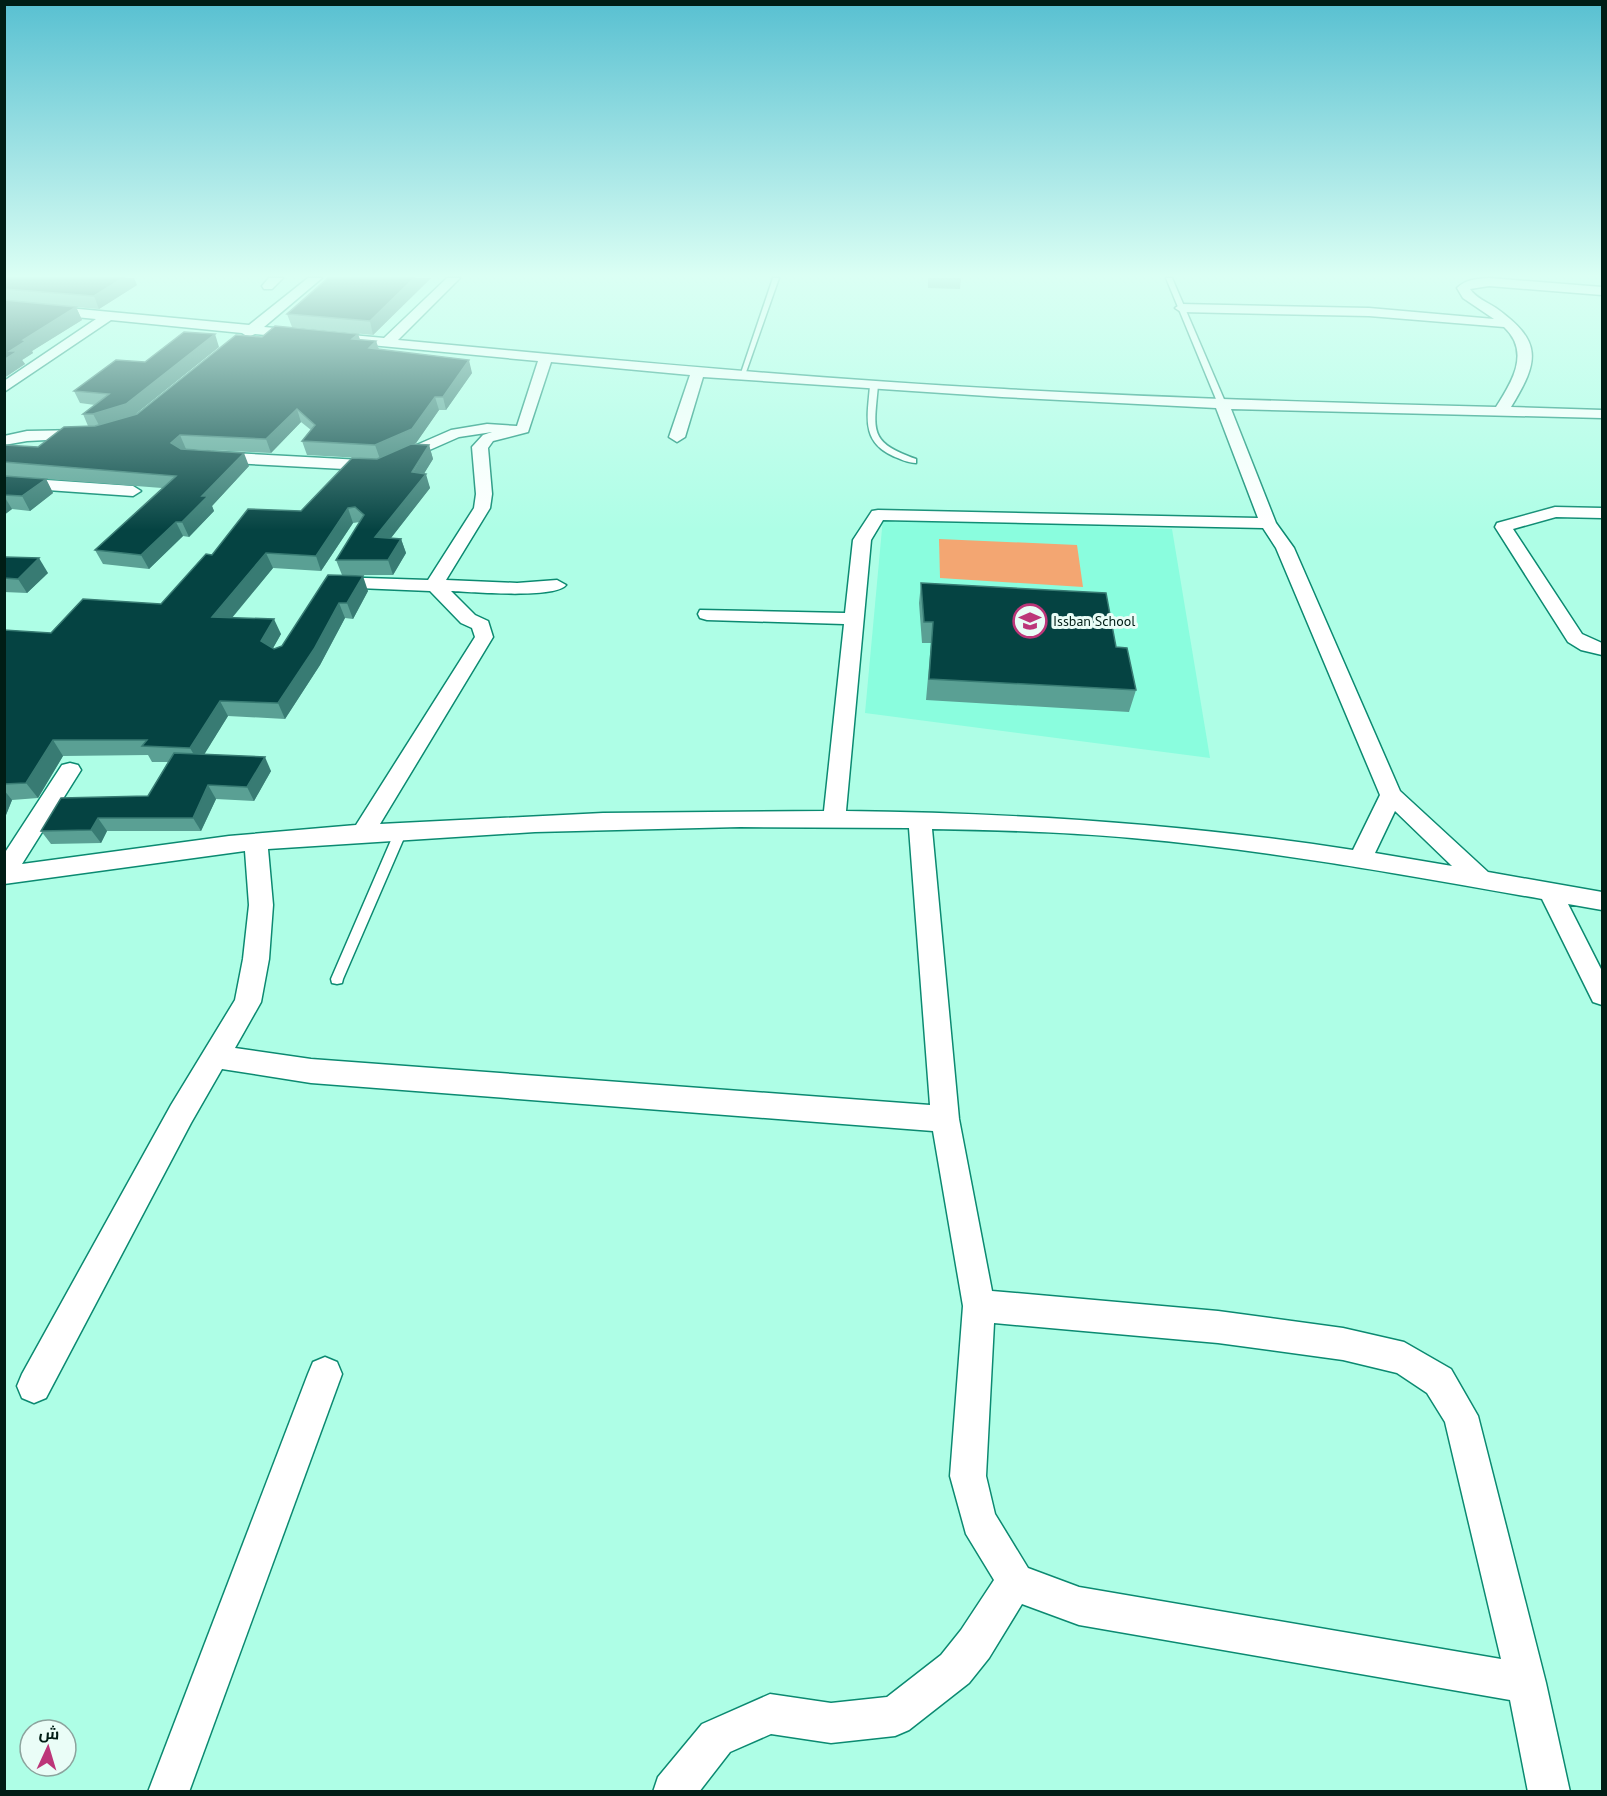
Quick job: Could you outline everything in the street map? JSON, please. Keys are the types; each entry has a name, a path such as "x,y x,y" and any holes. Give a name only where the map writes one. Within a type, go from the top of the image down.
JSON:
{"street":[{"path":"4,388 42,362"},
{"path":"523,429 545,362"},
{"path":"587,362 874,385 1222,404 1602,414"},
{"path":"1501,411 1520,380 1524,362"},
{"path":"677,437 698,372"},
{"path":"1222,404 1268,524 1285,548 1391,795 1479,877"},
{"path":"198,456 382,466 425,445 464,431 487,428 523,429"},
{"path":"435,585 442,568 472,527 482,508 483,470 480,447 488,438 523,429"},
{"path":"4,441 27,436 47,437 101,433"},
{"path":"4,482 133,490"},
{"path":"1602,513 1555,512 1503,527 1571,634 1581,642 1602,649"},
{"path":"834,819 852,619 862,540 874,518 885,513 1268,524"},
{"path":"337,564 323,585 517,588 556,585"},
{"path":"363,833 484,637 481,625 468,620 435,585"},
{"path":"707,615 852,619"},
{"path":"4,874 70,770"},
{"path":"1361,858 1391,795"},
{"path":"4,874 256,842 363,833 694,819 920,820 1133,830 1361,858 1479,877 1602,901"},
{"path":"920,820 945,1119 979,1306 968,1476 979,1521 1015,1581 1038,1592 1079,1606 1526,1683"},
{"path":"34,1386 181,1114 248,1002 256,959 261,905 256,842"},
{"path":"1550,892 1602,995"},
{"path":"217,1057 311,1071 945,1119"},
{"path":"979,1306 1218,1327 1343,1344 1404,1358 1439,1381 1461,1416 1526,1683 1549,1791"},
{"path":"168,1791 325,1374"},
{"path":"673,1791 716,1738 770,1714 831,1723 895,1716 954,1669 975,1644 1015,1581"}],"lane":[{"path":"742,375 747,362"},
{"path":"1204,362 1222,404"},
{"path":"874,385 872,429 876,442 888,453 913,461"},
{"path":"337,979 401,831"}],"shaded area":[{"name":"Issban School","path":"883,518 1172,529 1210,758 865,713"},
{"path":"939,539 1077,545 1083,587 940,578"}],"building":[{"path":"114,362 180,362 126,404 93,414 83,414 109,394 74,391"},
{"path":"202,362 468,362 443,397 435,397 412,429 375,445 302,441 315,425 297,409 266,439 180,435 171,443 181,449 244,453 202,496 208,496 182,522 176,522 141,555 95,550 176,476 4,462 4,445 38,447 64,427 95,426 137,414"},
{"path":"411,444 429,445 412,472 426,474 375,537 401,539 388,560 336,560 364,515 355,507 348,508 316,556 266,553 212,617 274,619 261,641 274,649 282,646 328,575 363,576 347,603 339,603 314,649 278,703 220,701 190,748 142,746 147,740 53,740 26,783 4,784 4,630 51,633 83,599 161,604 206,554 212,555 248,509 301,511 352,458 377,459"},
{"path":"4,476 46,479 22,496 4,495"},
{"path":"4,557 39,558 18,579 4,578"},
{"path":"921,583 1106,593 1116,647 1127,648 1136,690 929,679 933,622 924,622"},
{"path":"174,753 265,757 247,787 208,785 193,818 98,818 91,830 41,831 61,798 148,796"}],"place":[{"name":"Issban School","path":"1030,621"}]}
